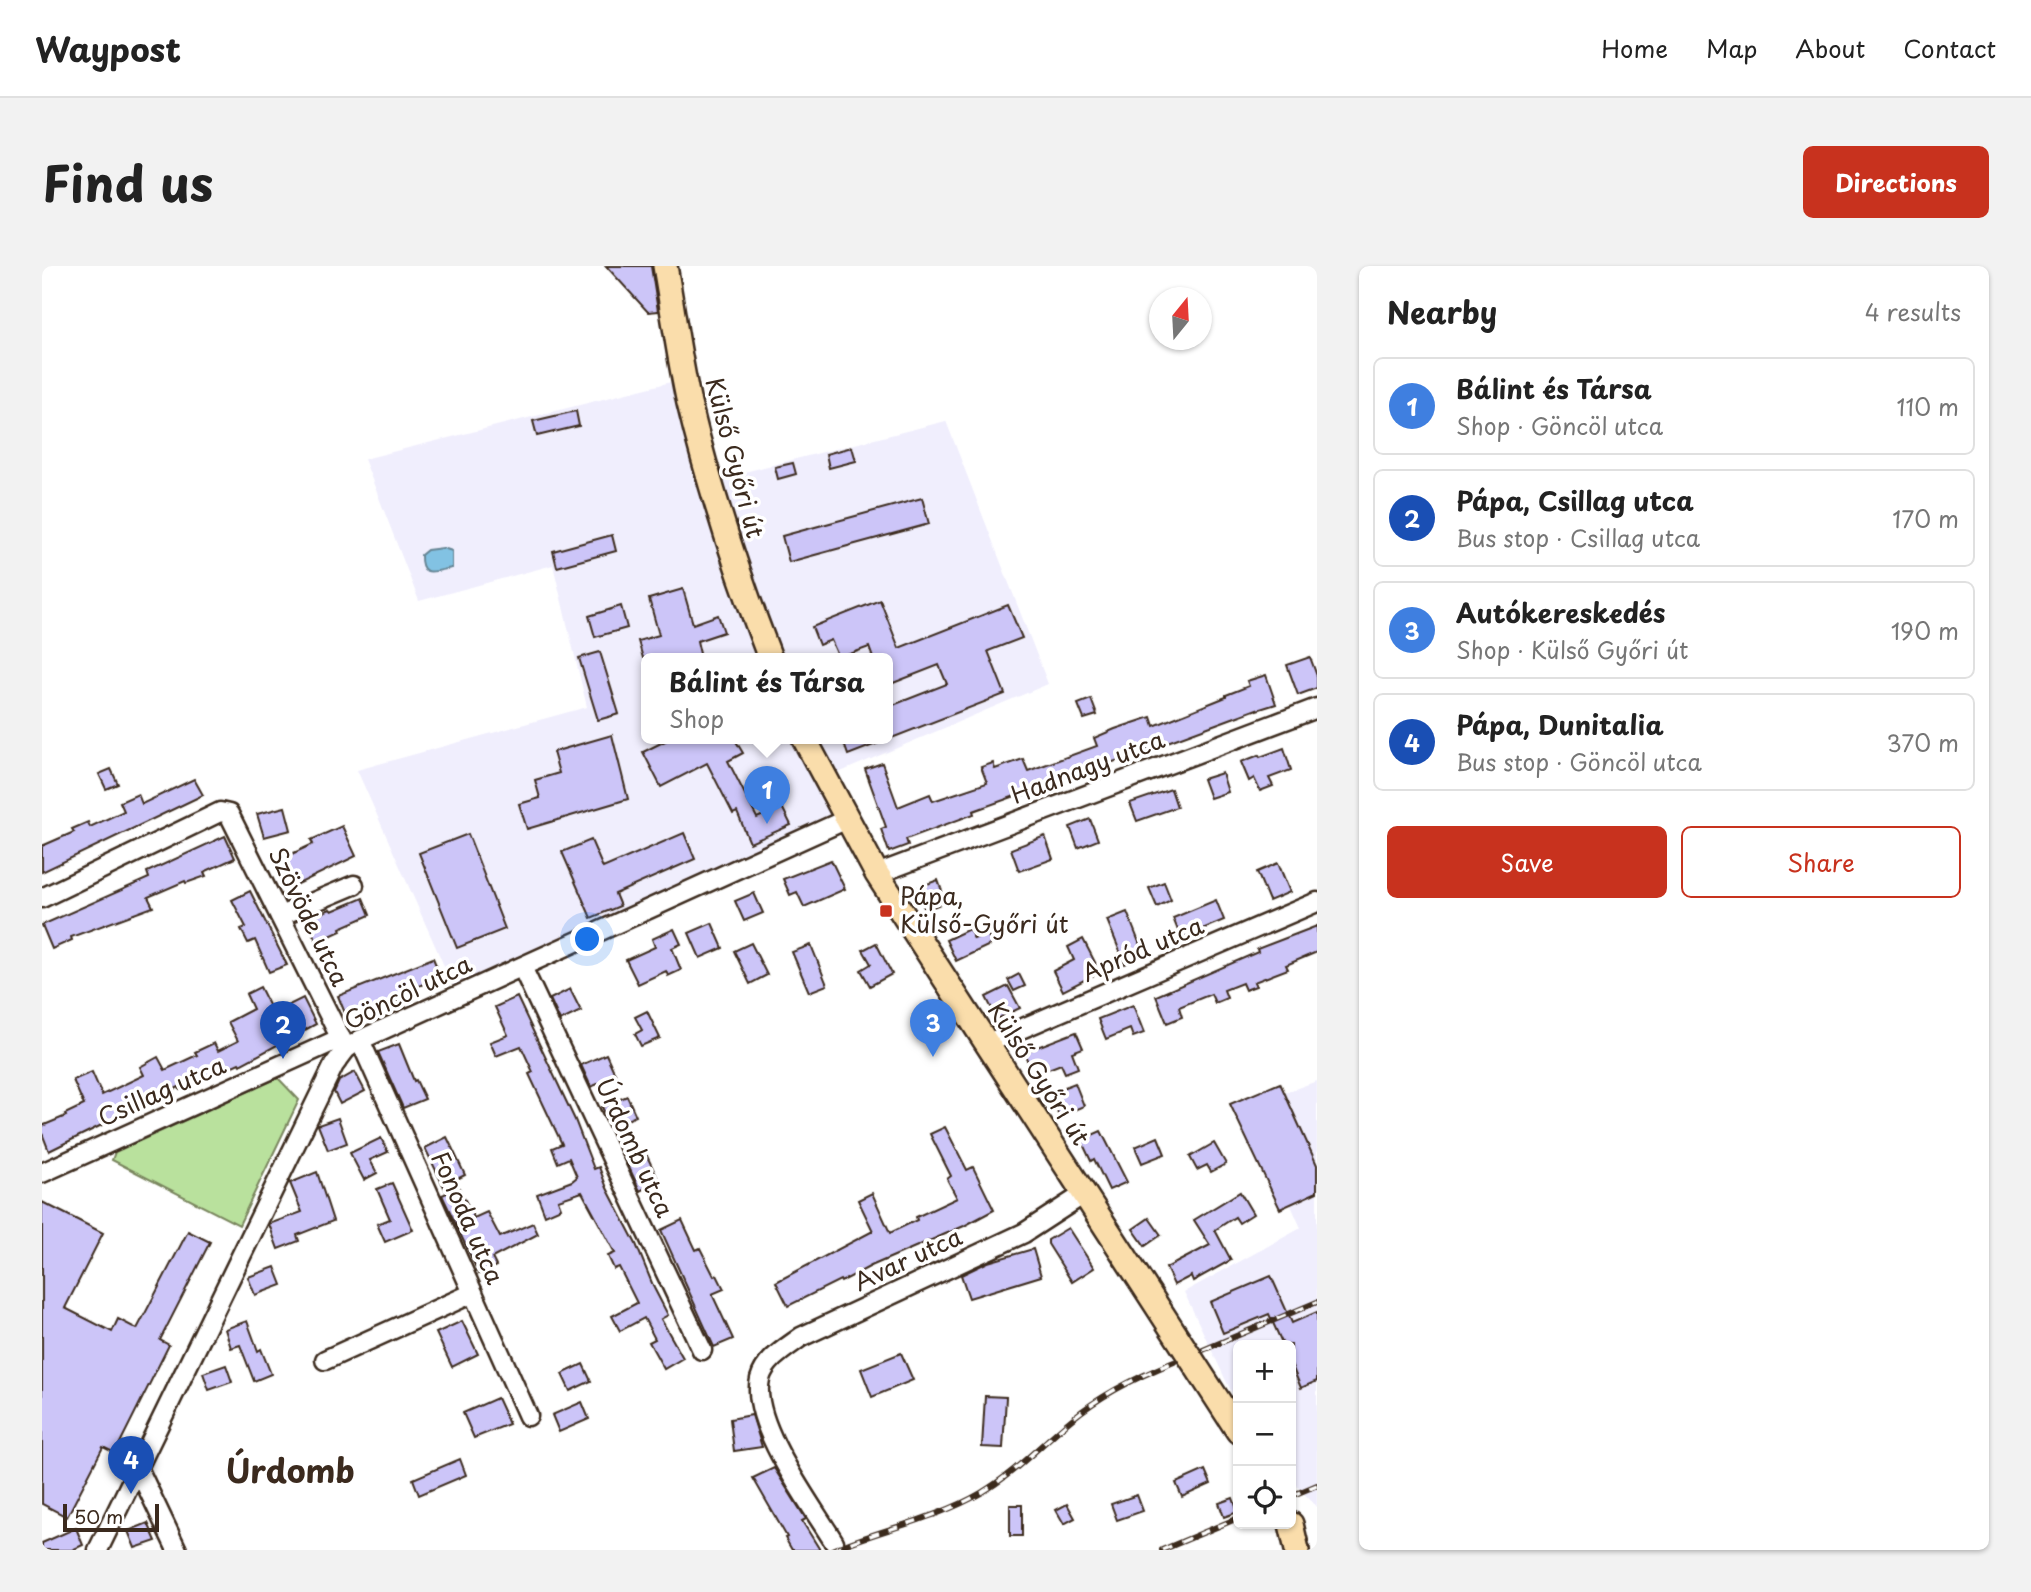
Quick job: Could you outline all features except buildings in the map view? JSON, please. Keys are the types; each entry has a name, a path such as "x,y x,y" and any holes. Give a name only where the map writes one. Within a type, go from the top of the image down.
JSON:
{"main road":[{"name":"Külső Győri út","path":"665,266 689,402 738,575 768,653"},
{"name":"Külső Győri út","path":"807,744 877,874 1233,1423"},
{"path":"1292,1529 1297,1550"}],"street":[{"name":"Hadnagy utca","path":"877,874 1317,708"},
{"name":"Szövöde utca","path":"42,898 220,812 229,814 280,916 349,1043"},
{"name":"Göncöl utca","path":"98,1550 334,1065 349,1043 847,819"},
{"path":"280,916 354,884"},
{"name":"Apród utca","path":"988,1043 1317,902"},
{"name":"Úrdomb utca","path":"522,967 702,1350"},
{"name":"Csillag utca","path":"42,1172 349,1043"},
{"name":"Fonoda utca","path":"349,1043 473,1293 528,1416"},
{"name":"Avar utca","path":"834,1542 769,1435 760,1407 760,1378 773,1358 801,1337 1024,1233 1084,1194"},
{"path":"325,1360 473,1293"},
{"path":"138,1468 177,1550"}],"shaded area":[{"path":"675,381 701,483 946,421 1048,684 817,782 834,820 453,986 357,770 587,707 553,565 419,601 364,459"},
{"path":"1317,1081 1317,1507 1296,1485 1296,1340 1233,1340 1233,1395 1184,1292 1301,1228 1247,1106"}],"green space":[{"path":"278,1078 299,1100 239,1225 112,1160 115,1152"}],"water":[{"path":"443,548 452,551 452,568 426,571 421,563 421,555 427,550"}],"railway":[{"path":"1203,1350 1317,1302"},
{"path":"832,1550 927,1517 981,1493 1005,1477 1095,1402 1133,1380 1174,1362"},
{"path":"1296,1494 1317,1485"},
{"path":"1162,1550 1233,1520"}],"place":[{"name":"Bálint és Társa","path":"767,824"},
{"name":"Pápa, Külső-Győri út","path":"886,911"},
{"name":"Autókereskedés","path":"933,1057"},
{"name":"Pápa, Csillag utca","path":"283,1059"},
{"name":"Pápa, Dunitalia","path":"131,1494"}],"district":[{"name":"Úrdomb","path":"290,1472"}]}
